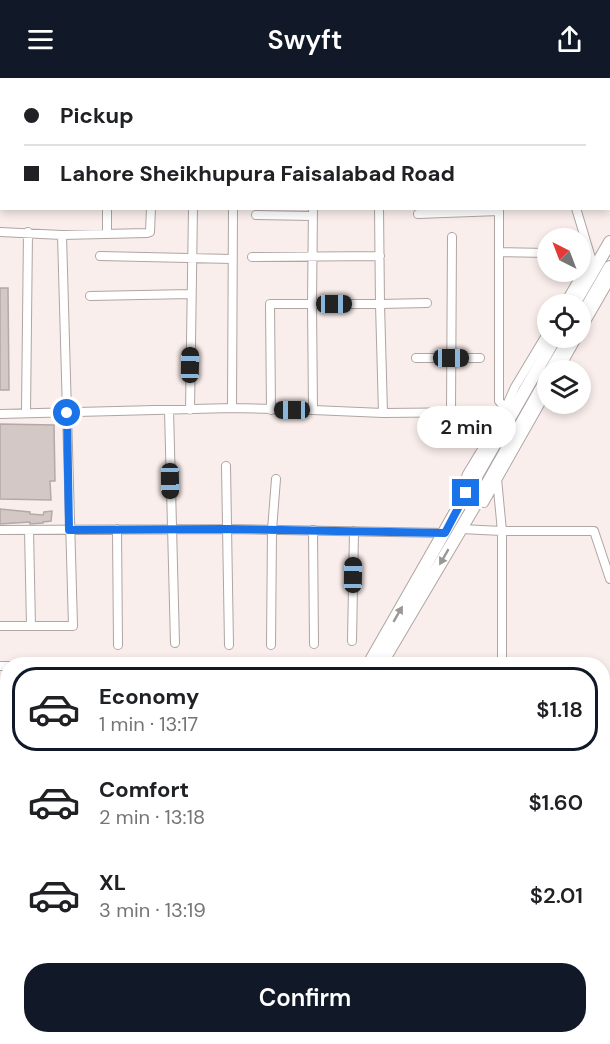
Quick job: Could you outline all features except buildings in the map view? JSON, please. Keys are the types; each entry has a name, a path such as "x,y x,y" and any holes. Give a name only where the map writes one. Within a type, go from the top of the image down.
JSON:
{"highway":[{"path":"580,294 610,242"},
{"path":"591,300 610,267"},
{"path":"373,657 445,533 457,525 466,493 549,348"},
{"path":"385,657 457,525 485,488 537,396"}],"street":[{"path":"107,210 107,233"},
{"path":"0,232 62,235 150,232 151,210"},
{"path":"190,410 193,210"},
{"path":"232,408 233,210"},
{"path":"379,210 383,413"},
{"path":"418,214 499,210 499,401 505,408"},
{"path":"576,210 580,228"},
{"path":"256,215 313,212 313,410"},
{"path":"26,413 28,232"},
{"path":"0,626 73,626 62,235"},
{"path":"451,412 452,237"},
{"path":"499,252 537,253"},
{"path":"100,256 232,259"},
{"path":"252,257 380,256"},
{"path":"591,313 610,280"},
{"path":"90,296 192,294"},
{"path":"271,410 270,304 427,303"},
{"path":"538,348 515,387 501,418 467,474 457,525 501,531 594,531 610,579"},
{"path":"416,358 480,358"},
{"path":"0,414 232,408 383,413 487,412 501,418"},
{"path":"484,503 537,409"},
{"path":"168,410 174,642"},
{"path":"226,466 229,645"},
{"path":"272,645 272,530 276,479"},
{"path":"497,479 501,531 502,657"},
{"path":"117,529 118,645"},
{"path":"0,530 226,529 445,533"},
{"path":"29,530 31,626"},
{"path":"313,530 314,644"},
{"path":"352,641 354,531"}],"route":[{"path":"67,413 69,530 226,529 445,533 466,493"}]}
